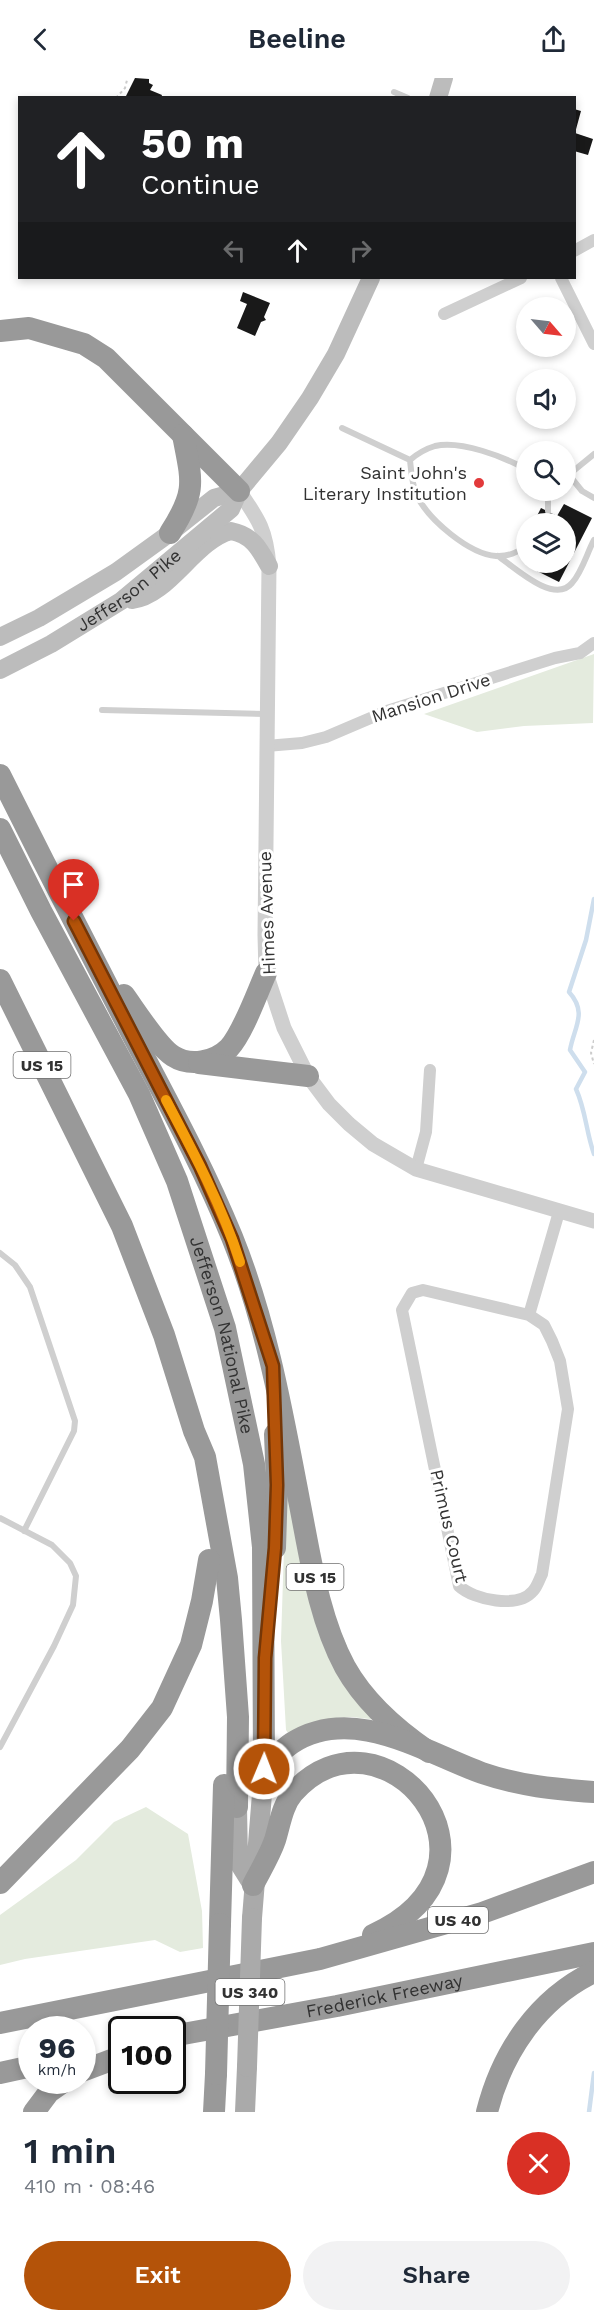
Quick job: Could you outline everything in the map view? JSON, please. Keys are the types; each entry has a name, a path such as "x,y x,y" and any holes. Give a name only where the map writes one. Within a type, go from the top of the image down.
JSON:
{"highway":[{"path":"0,331 30,328 84,344 106,358 239,491"},
{"path":"170,533 190,497 191,477 183,435"},
{"name":"US 15","path":"0,775 200,1166 232,1239 273,1366 310,1551 328,1625 345,1668 367,1696 409,1738 429,1752 484,1773 538,1788 594,1792"},
{"name":"Jefferson National Pike","path":"0,829 139,1094 177,1181 225,1328 255,1476 263,1547 264,1769"},
{"path":"84,942 159,1041 173,1056 192,1063 308,1076"},
{"path":"192,1063 213,1059 229,1048 241,1029 266,973"},
{"name":"US 15","path":"0,980 122,1226 164,1335 194,1431 193,1457 209,1560 220,1656 224,1733 214,2112"},
{"path":"265,1658 275,1548 277,1485 273,1366"},
{"path":"194,1431 205,1457 227,1578 238,1717 237,1807"},
{"path":"0,1883 130,1749 162,1708 191,1644 209,1560"},
{"path":"237,1807 250,1784 264,1769 293,1742 317,1732 342,1727 360,1728 429,1752"},
{"path":"253,1886 274,1842 291,1795 304,1782 319,1773 336,1766 372,1765 390,1771 419,1792 429,1806 440,1840 440,1859 436,1876 428,1893 417,1907 383,1930 320,1959"},
{"name":"US 40","path":"0,2024 320,1959 482,1913 594,1872"},
{"name":"Frederick Freeway","path":"186,2033 337,2006 594,1953"},
{"path":"487,2112 505,2062 523,2031 550,2000 594,1972"},
{"path":"0,2073 18,2069"},
{"path":"34,2112 48,2094"}],"main road":[{"path":"439,96 444,78"},
{"name":"Jefferson Pike","path":"0,670 51,644 121,601 231,509 239,491 279,443 310,398 336,354 371,279"},
{"name":"Jefferson Pike","path":"0,637 39,618 116,572 214,498 239,491"},
{"path":"121,601 136,600 147,596 180,570 209,542 231,531 250,538 260,548 269,566"},
{"name":"Jefferson National Pike","path":"253,1886 264,1769"},
{"path":"237,1807 238,1862 253,1886"},
{"name":"US 340","path":"245,2112 253,1886"}],"street":[{"path":"576,250 594,240"},
{"path":"444,314 519,279"},
{"path":"562,279 594,344"},
{"name":"Himes Avenue","path":"239,491 256,516 267,539 269,566 264,885 266,973 284,1028 308,1076 329,1104 373,1144 416,1169 594,1221"},
{"name":"Mansion Drive","path":"266,746 302,743 326,736 387,711 555,658 580,653 594,643"},
{"path":"416,1169 426,1132 430,1070"},
{"path":"529,1315 559,1212"},
{"name":"Primus Court","path":"423,1290 529,1315 544,1325 552,1341 560,1361 568,1409 542,1574 534,1591 522,1599 510,1602 468,1594 459,1586 402,1310 412,1293 423,1290"}],"lane":[{"path":"394,92 403,96"},
{"path":"342,428 410,460"},
{"path":"410,460 421,452 436,446 462,446 492,454 516,465"},
{"path":"576,469 594,454"},
{"path":"410,460 417,496 444,530 489,555 516,553"},
{"path":"576,485 594,498"},
{"path":"548,501 548,511"},
{"path":"498,556 552,591 572,584 594,540"},
{"path":"102,710 267,714"},
{"path":"0,1253 15,1265 30,1287 75,1421 74,1431 24,1531"},
{"path":"0,1518 52,1545 62,1554 76,1576 73,1605 54,1646 0,1747"}],"path":[{"path":"118,96 125,88 127,80"},
{"path":"594,1040 591,1053 594,1064"}],"shaded area":[{"path":"594,654 593,723 524,726 477,732 424,714"},
{"path":"287,1456 299,1533 378,1720 352,1717 334,1718 288,1733 286,1730 281,1641"},
{"path":"146,1807 188,1834 202,1911 203,1948 180,1952 155,1940 25,1959 0,1965 0,1915 76,1860 114,1822"}],"building":[{"path":"135,78 149,79 149,83 153,85 150,90 162,95 162,96 126,96"},
{"path":"576,110 581,111 576,129"},
{"path":"576,133 593,139 588,155 576,152"},
{"path":"243,292 270,303 264,317 266,320 261,322 255,336 237,328 247,304 240,301"},
{"path":"564,504 592,518 576,549 576,513 559,513"},
{"path":"541,508 551,513 538,513"},
{"path":"541,573 564,573 559,582"}],"waterway":[{"path":"594,899 586,940 569,992 575,1000 579,1014 570,1050 585,1072 576,1089 594,1154"},
{"path":"589,2112 594,2073"}],"slow traffic":[{"path":"166,1100 200,1166 240,1262"}],"place":[{"name":"Saint John's Literary Institution","path":"479,483"}],"route":[{"path":"74,921 200,1166 232,1239 273,1366 277,1485 275,1548 265,1658 264,1769"}]}
